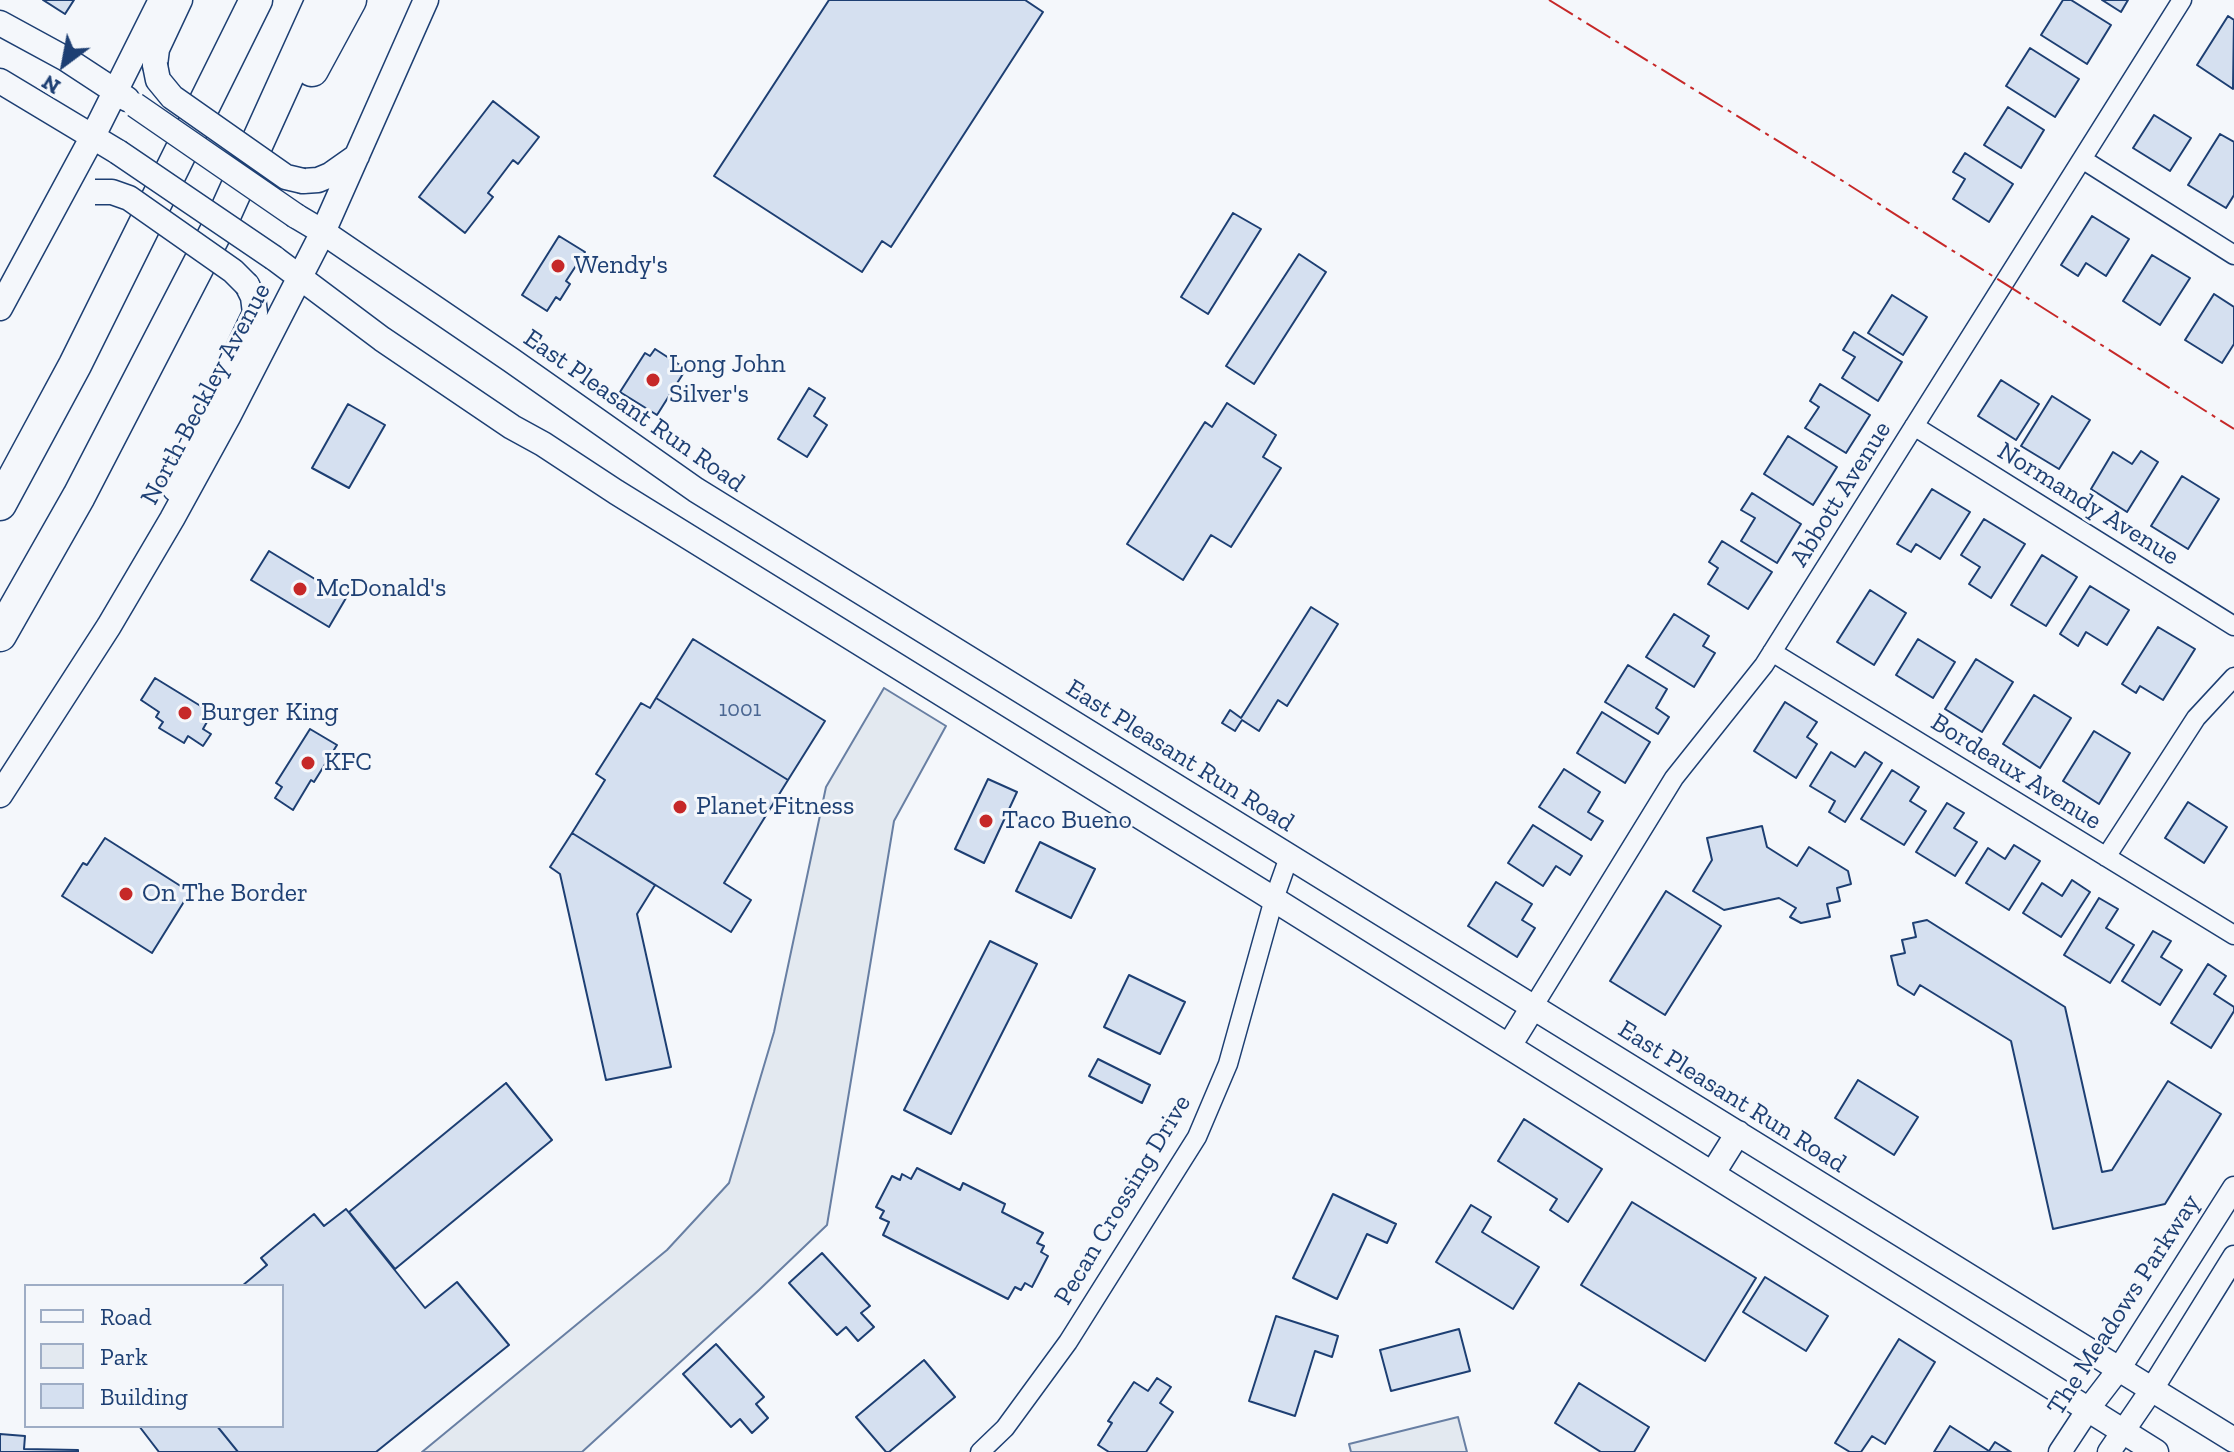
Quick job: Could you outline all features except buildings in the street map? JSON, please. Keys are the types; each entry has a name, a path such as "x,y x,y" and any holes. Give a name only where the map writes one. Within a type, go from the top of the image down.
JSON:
{"highway":[{"path":"0,504 51,410 256,0"},
{"path":"0,635 79,496 235,194 322,0"},
{"path":"147,364 201,303 318,57 350,0"},
{"path":"0,477 51,410"}],"main road":[{"path":"0,308 93,136 126,98 161,0"},
{"path":"180,0 157,49 155,65 158,80 172,97 286,177 318,180 359,154"},
{"name":"North Beckley Avenue","path":"0,795 109,626 228,417 323,232 426,0"},
{"name":"East Pleasant Run Road","path":"0,23 66,59 126,98 728,511 2234,1440"},
{"path":"0,81 118,152 300,275 382,339 512,427 1274,899 2156,1452"},
{"path":"23,265 55,220 75,199 95,192 112,192 129,198 233,271 247,285 253,297 255,313 175,481 172,519"},
{"path":"706,547 728,511"},
{"path":"880,655 902,618"},
{"path":"988,722 1009,684"},
{"path":"1509,1046 1533,1007"},
{"path":"1713,1173 1738,1133"}],"street":[{"name":"Abbott Avenue","path":"1533,1007 1674,778 1772,652 2182,0"},
{"path":"2082,159 2234,255"},
{"name":"Normandy Avenue","path":"1914,426 2234,626"},
{"name":"Bordeaux Avenue","path":"1772,652 2234,935"},
{"path":"2106,857 2196,718 2234,677"},
{"name":"Pecan Crossing Drive","path":"980,1452 1005,1428 1068,1342 1197,1137 1228,1064 1274,899 1289,857"},
{"name":"The Meadows Parkway","path":"2060,1452 2119,1369 2234,1188"},
{"path":"2109,1452 2234,1257"},
{"path":"2158,1308 2195,1320"}],"green space":[{"path":"884,688 946,726 894,821 827,1225 582,1452 422,1452 667,1250 729,1183 774,1032 826,787"},
{"path":"1458,1417 1467,1452 1351,1452 1349,1444"}],"power":[{"path":"1549,0 1838,178 2234,429"}],"place":[{"name":"Wendy's","path":"558,266"},
{"name":"Long John Silver's","path":"653,380"},
{"name":"McDonald's","path":"300,589"},
{"name":"Burger King","path":"185,713"},
{"name":"KFC","path":"308,763"},
{"name":"Planet Fitness","path":"680,807"},
{"name":"Taco Bueno","path":"986,821"},
{"name":"On The Border","path":"126,894"}]}
